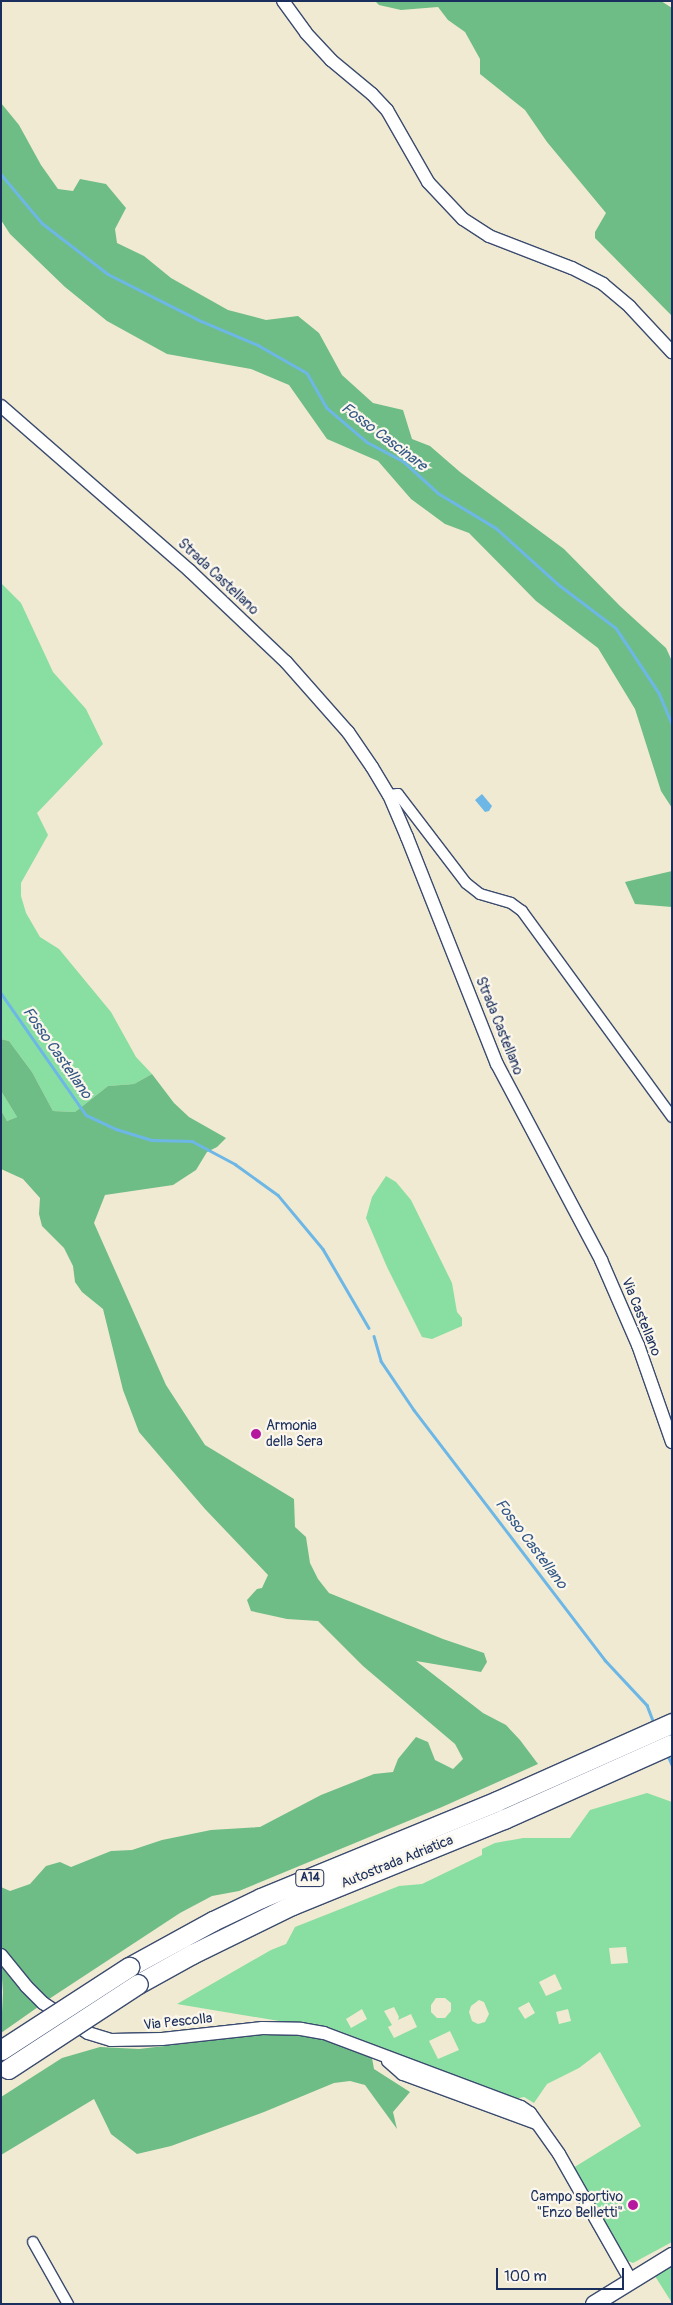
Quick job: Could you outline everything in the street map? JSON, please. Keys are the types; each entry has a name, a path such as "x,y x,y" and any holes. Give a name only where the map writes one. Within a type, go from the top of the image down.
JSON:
{"highway":[{"name":"Autostrada Adriatica","path":"1,2050 129,1967 213,1921 261,1898 497,1801 672,1722"},
{"name":"Autostrada Adriatica","path":"5,2071 138,1984 192,1954 292,1905 504,1819 672,1744"}],"main road":[{"path":"594,2304 672,2256"}],"street":[{"path":"283,1 306,33 331,60 372,94 386,110 428,182 463,219 489,236 572,268 603,284 630,307 672,352"},
{"name":"Strada Castellano","path":"1,406 190,571 286,662 348,732 389,795 497,1064 601,1260"},
{"name":"Strada Castellano","path":"389,795 398,794 466,883 480,894 511,903 522,911 672,1117"},
{"name":"Via Castellano","path":"601,1260 638,1345 672,1442"},
{"name":"Via Pescolla","path":"1,1955 26,1986 43,2003 88,2033 111,2040 162,2039 262,2028 289,2027 324,2033 385,2057 389,2063 403,2074 538,2124 559,2154 631,2281"},
{"path":"33,2242 68,2304"}],"green space":[{"path":"375,1 661,1 672,8 672,316 595,238 595,232 606,213 547,142 525,110 480,74 480,59 465,32 448,20 438,7 401,10 379,5"},
{"path":"1,103 19,125 41,165 58,189 73,191 80,179 106,184 126,208 115,229 117,243 144,256 171,278 228,310 266,320 298,316 319,333 342,375 373,403 403,410 412,439 430,446 460,472 564,549 620,606 666,648 672,661 672,808 661,791 635,709 598,648 536,601 469,533 445,524 411,499 378,461 327,439 289,385 251,369 167,354 107,321 65,287 10,234 1,220"},
{"path":"1,583 21,603 53,672 86,709 103,744 37,813 48,835 21,883 21,896 26,913 40,937 59,949 111,1012 136,1057 152,1074 134,1084 108,1086 75,1112 53,1111 32,1072 9,1041 1,1039"},
{"path":"672,871 672,907 635,904 625,882"},
{"path":"1,1039 9,1041 32,1072 53,1111 75,1112 108,1086 134,1084 152,1074 174,1103 189,1117 226,1138 217,1147 207,1152 196,1170 173,1185 105,1195 94,1223 166,1385 205,1445 294,1499 295,1527 306,1537 310,1563 318,1579 329,1593 443,1639 484,1653 487,1662 481,1672 416,1661 483,1713 506,1725 538,1764 442,1807 239,1891 212,1896 180,1913 49,1999 39,1992 1,1948 1,1887 10,1891 30,1884 46,1866 60,1862 71,1867 111,1851 132,1850 162,1840 211,1830 260,1827 321,1795 374,1774 393,1772 398,1759 416,1737 428,1742 435,1760 453,1769 463,1759 455,1744 363,1666 318,1621 287,1619 251,1611 247,1600 257,1589 262,1588 268,1575 205,1509 139,1432 123,1390 103,1309 82,1292 75,1282 73,1266 64,1248 42,1226 39,1214 40,1198 23,1179 1,1169 1,1110 7,1121 17,1117 1,1091"},
{"path":"1,1091 17,1117 7,1121 1,1110"},
{"path":"386,1176 396,1182 411,1200 452,1283 457,1312 462,1318 462,1326 432,1339 422,1337 387,1267 366,1218 372,1197"},
{"path":"647,1793 672,1802 672,2242 633,2263 628,2261 573,2168 641,2126 600,2052 579,2068 547,2084 534,2103 524,2097 515,2099 339,2031 177,2004 271,1950 286,1944 295,1927 399,1886 422,1884 482,1855 482,1849 495,1843 523,1838 570,1838 590,1810","holes":["626,1947 628,1963 611,1964 609,1948","555,1974 562,1989 546,1996 539,1982","436,1998 445,1998 451,2003 451,2011 445,2018 437,2018 431,2012 431,2005","479,2000 484,2002 489,2014 485,2022 478,2024 472,2021 469,2012 471,2006","529,2002 535,2013 525,2019 518,2008","394,2007 399,2017 398,2020 411,2014 417,2027 394,2038 388,2027 392,2025 384,2011","362,2009 367,2019 351,2028 346,2019","568,2009 571,2021 559,2024 556,2012","450,2031 459,2050 438,2059 429,2041"]},
{"path":"1,1964 38,2007 1,2033 3,1992"},
{"path":"274,2033 294,2033 340,2044 372,2058 374,2069 410,2092 393,2112 397,2129 365,2085 350,2081 334,2083 264,2112 171,2146 137,2154 111,2134 94,2099 1,2155 1,2097 62,2058 100,2047 139,2049"},
{"path":"672,2266 672,2303 655,2276"}],"water":[{"path":"482,794 492,806 489,811 485,812 475,800"}],"waterway":[{"name":"Fosso Cascinare","path":"1,174 42,223 108,274 201,321 258,345 307,373 327,408 367,442 403,461 438,493 496,528 558,584 616,628 659,693 672,724"},
{"name":"Fosso Castellano","path":"1,993 86,1115 116,1129 151,1140 192,1141 235,1164 278,1195 323,1249 369,1328"},
{"name":"Fosso Castellano","path":"374,1336 381,1361 414,1410 605,1660 647,1705 654,1723"},
{"name":"Fosso Castellano","path":"667,1753 672,1765"}],"place":[{"name":"Armonia della Sera","path":"256,1434"},
{"name":"Campo sportivo \"Enzo Belletti\"","path":"633,2205"}]}
